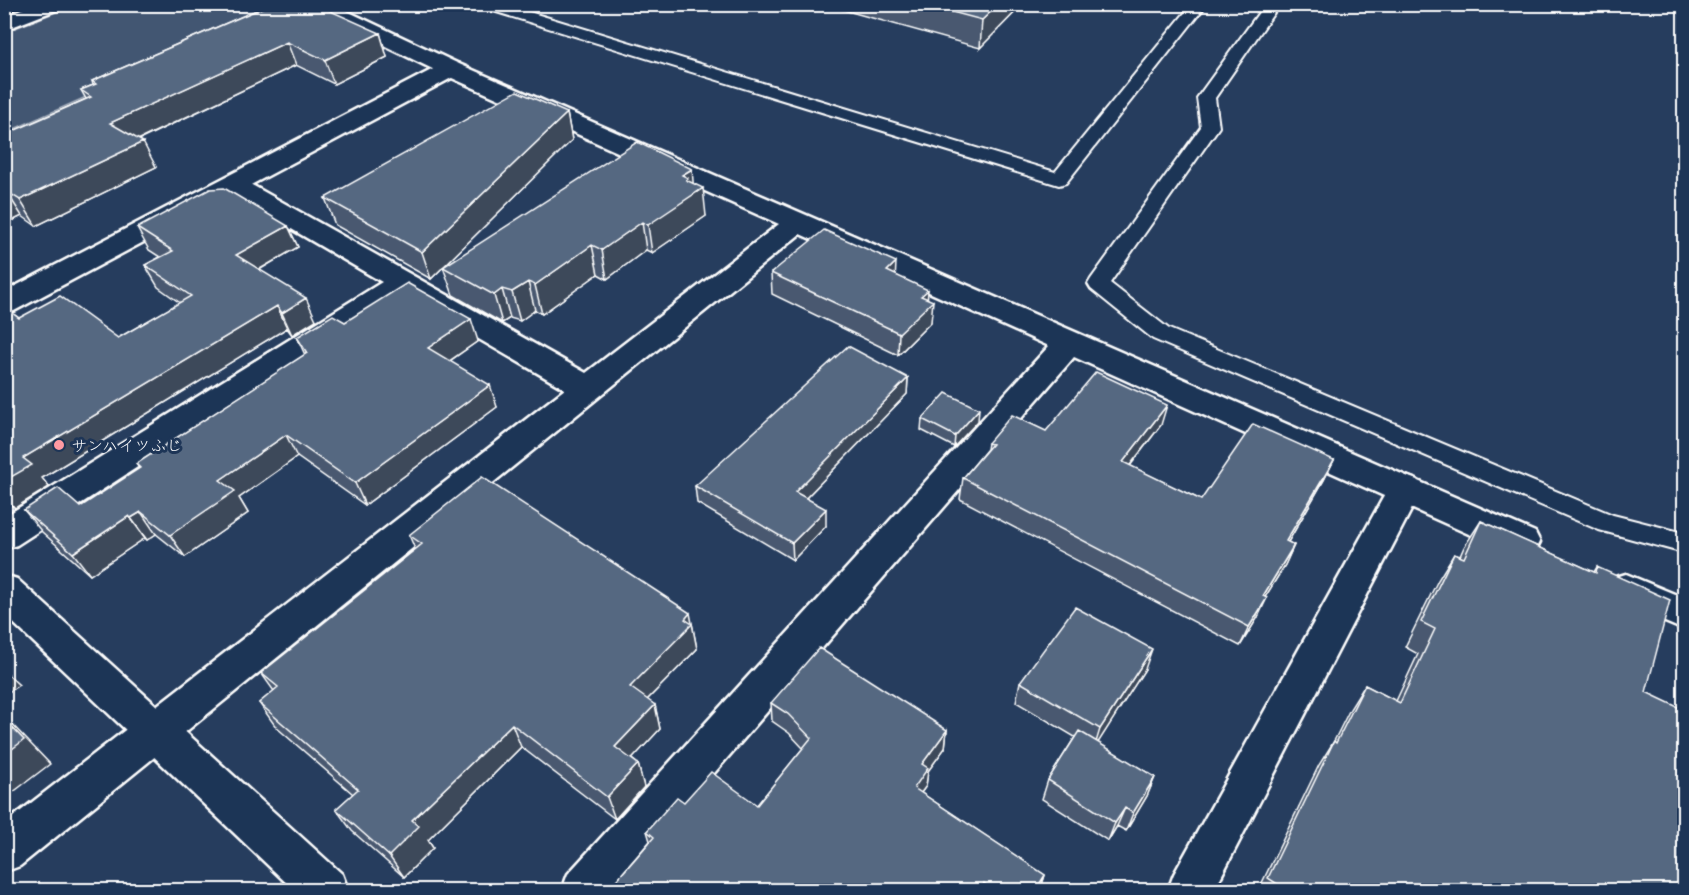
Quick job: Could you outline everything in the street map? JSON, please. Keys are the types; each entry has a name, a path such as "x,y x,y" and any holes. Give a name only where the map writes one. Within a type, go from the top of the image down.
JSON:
{"street":[{"path":"4,24 54,4"},
{"path":"305,8 451,69 800,222 1545,552"},
{"path":"4,304 451,69"},
{"path":"232,184 589,388"},
{"path":"4,852 800,222"},
{"path":"4,535 403,282"},
{"path":"584,891 1070,342"},
{"path":"1190,891 1405,489"},
{"path":"1598,576 1684,615"},
{"path":"4,590 326,891"}],"lane":[{"path":"485,4 1059,179 1200,4"},
{"path":"1273,4 1206,98 1210,127 1098,284 1161,334 1608,523 1684,543"}],"shaded area":[{"path":"74,5 285,5 277,12 5,133 5,32"}],"building":[{"path":"271,4 315,4 380,33 325,60 287,42 110,123 143,142 20,200 4,192 4,135 91,97 81,90 96,84 92,81"},
{"path":"922,4 999,4 982,20"},
{"path":"517,91 567,113 422,252 325,198"},
{"path":"637,142 692,169 682,175 688,178 686,180 703,188 648,225 642,222 602,250 592,245 535,285 528,282 512,292 502,289 494,295 443,267"},
{"path":"224,188 288,226 236,255 306,298 282,313 277,306 23,458 32,465 4,481 4,307 19,318 60,296 118,338 191,296 145,265 173,251 137,228 210,189"},
{"path":"824,230 896,262 887,271 928,290 921,296 933,301 899,333 771,273"},
{"path":"407,283 471,319 428,348 490,385 355,483 286,435 220,480 235,491 170,535 141,512 131,518 129,516 73,553 24,510 58,488 80,507 140,468 136,464 307,353 297,337 333,315 345,322"},
{"path":"848,346 908,378 795,492 826,509 792,543 695,486"},
{"path":"1096,372 1167,405 1123,462 1201,500 1253,424 1334,460 1286,541 1294,545 1263,596 1267,598 1249,627 963,478 992,444 988,443 1012,415 1046,431"},
{"path":"946,393 979,409 955,436 922,419"},
{"path":"482,477 690,613 685,619 692,624 630,687 655,705 615,747 638,764 607,797 512,724 412,820 419,826 389,856 336,809 358,789 259,703 278,687 261,673 422,544 409,535"},
{"path":"1481,521 1596,573 1597,567 1670,600 1646,692 1684,710 1684,891 1288,891 1268,878 1334,741 1336,743 1365,685 1400,703 1435,629 1421,622 1454,554 1464,558"},
{"path":"1075,607 1152,649 1100,729 1020,682"},
{"path":"819,648 947,730 922,764 928,768 914,788 1045,875 1035,891 994,891 984,883 979,891 607,891 654,837 647,831 677,797 684,802 711,772 757,805 811,738 788,714 771,703"},
{"path":"4,719 24,740 4,755"},
{"path":"1079,731 1155,777 1133,813 1125,808 1115,823 1048,780"}],"place":[{"name":"サンハイツふじ","path":"59,445"}]}
